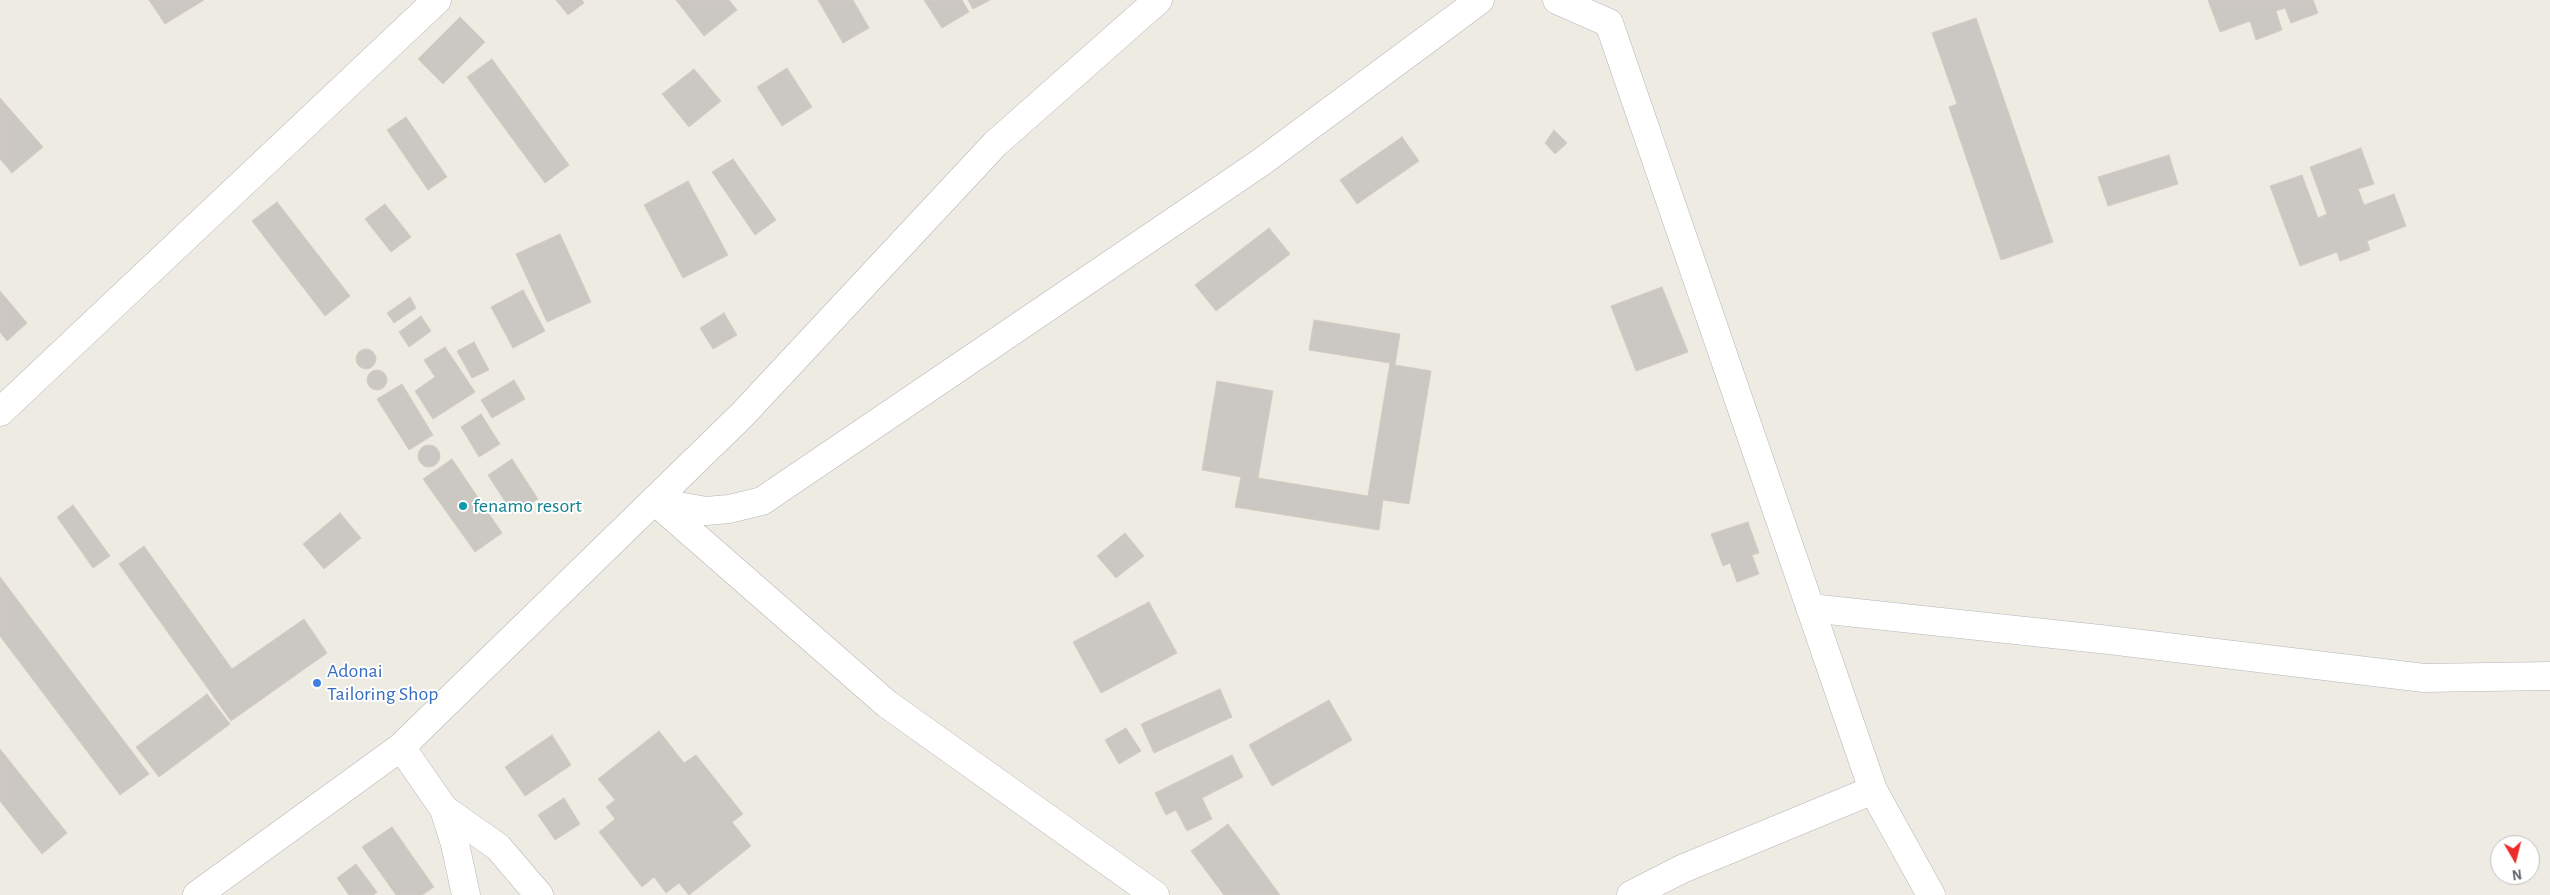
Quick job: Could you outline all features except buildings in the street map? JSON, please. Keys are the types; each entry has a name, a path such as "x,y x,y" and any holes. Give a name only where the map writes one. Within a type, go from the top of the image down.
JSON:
{"street":[{"path":"0,412 437,0"},
{"path":"197,895 401,747 656,502 742,414 995,144 1158,0"},
{"path":"656,502 706,511 729,509 762,501 1260,163 1480,0"},
{"path":"1557,0 1609,22 1873,790 1931,895"},
{"path":"656,502 887,704 1155,895"},
{"path":"1810,608 2109,640 2424,678 2550,676"},
{"path":"401,747 444,809 455,844 466,895"},
{"path":"1631,895 1682,869 1873,790"},
{"path":"444,809 498,847 539,895"}],"place":[{"name":"fenamo resort","path":"463,506"},
{"name":"Adonai Tailoring Shop","path":"317,683"}]}
